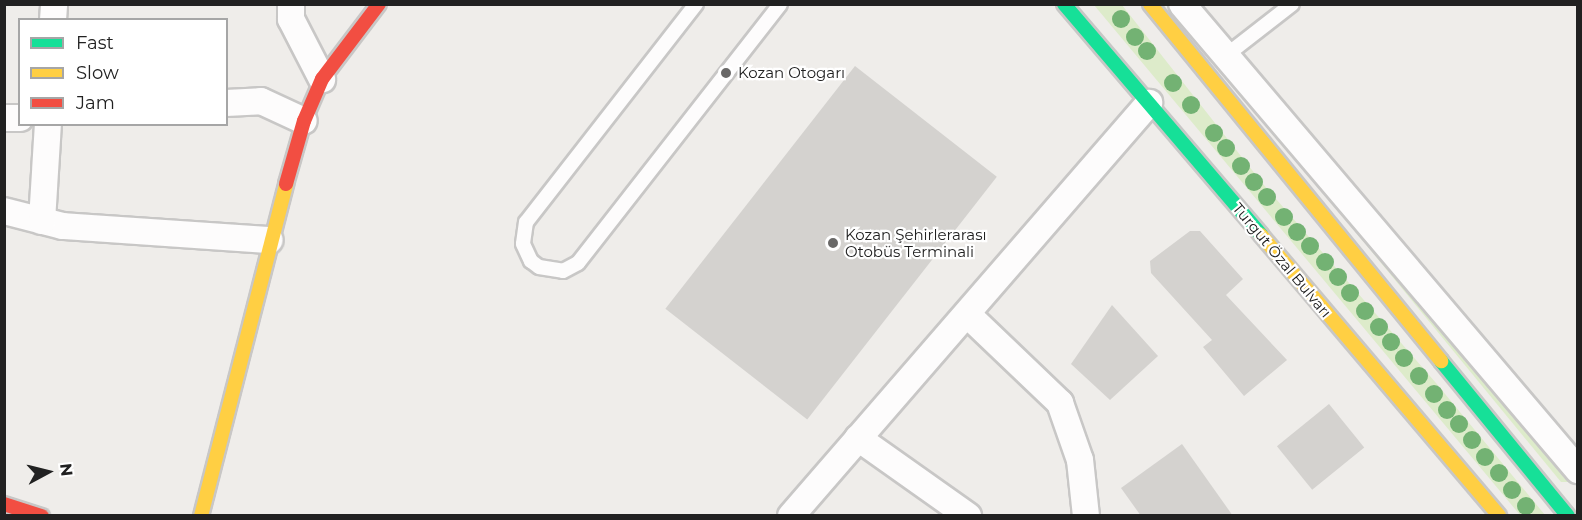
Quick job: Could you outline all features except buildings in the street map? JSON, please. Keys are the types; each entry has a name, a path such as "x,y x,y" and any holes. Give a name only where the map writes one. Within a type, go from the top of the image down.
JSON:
{"main road":[{"path":"201,516 270,240 304,121 322,79 379,4"},
{"name":"Turgut Özal Bulvarı","path":"1065,4 1499,516"},
{"path":"1150,4 1568,516"},
{"path":"1545,486 1572,478"},
{"path":"4,504 42,516"}],"street":[{"path":"291,4 291,19 322,79"},
{"path":"1182,4 1572,478"},
{"path":"228,103 261,100 304,121"},
{"path":"791,516 1149,103"},
{"path":"42,220 48,126"},
{"path":"4,211 63,226 270,240"},
{"path":"967,314 1059,403 1080,460 1086,516"},
{"path":"858,438 968,516"}],"lane":[{"path":"696,4 526,222 523,244 531,261 538,267 562,271 578,263 780,4"},
{"path":"1224,57 1292,4"}],"green space":[{"path":"1094,5 1122,5 1263,184 1436,383 1545,515 1520,515"},
{"path":"1262,118 1569,482 1561,482"}],"traffic: fast":[{"path":"1064,4 1261,235"},
{"path":"1441,361 1568,516"}],"traffic: slow":[{"path":"1150,4 1441,361"},
{"path":"201,516 286,184"},
{"path":"1261,235 1499,516"}],"traffic: jam":[{"path":"286,184 304,121 322,79 379,4"},
{"path":"4,504 42,516"}],"place":[{"name":"Kozan Otogarı","path":"726,73"},
{"name":"Kozan Şehirlerarası Otobüs Terminali","path":"833,243"}]}
